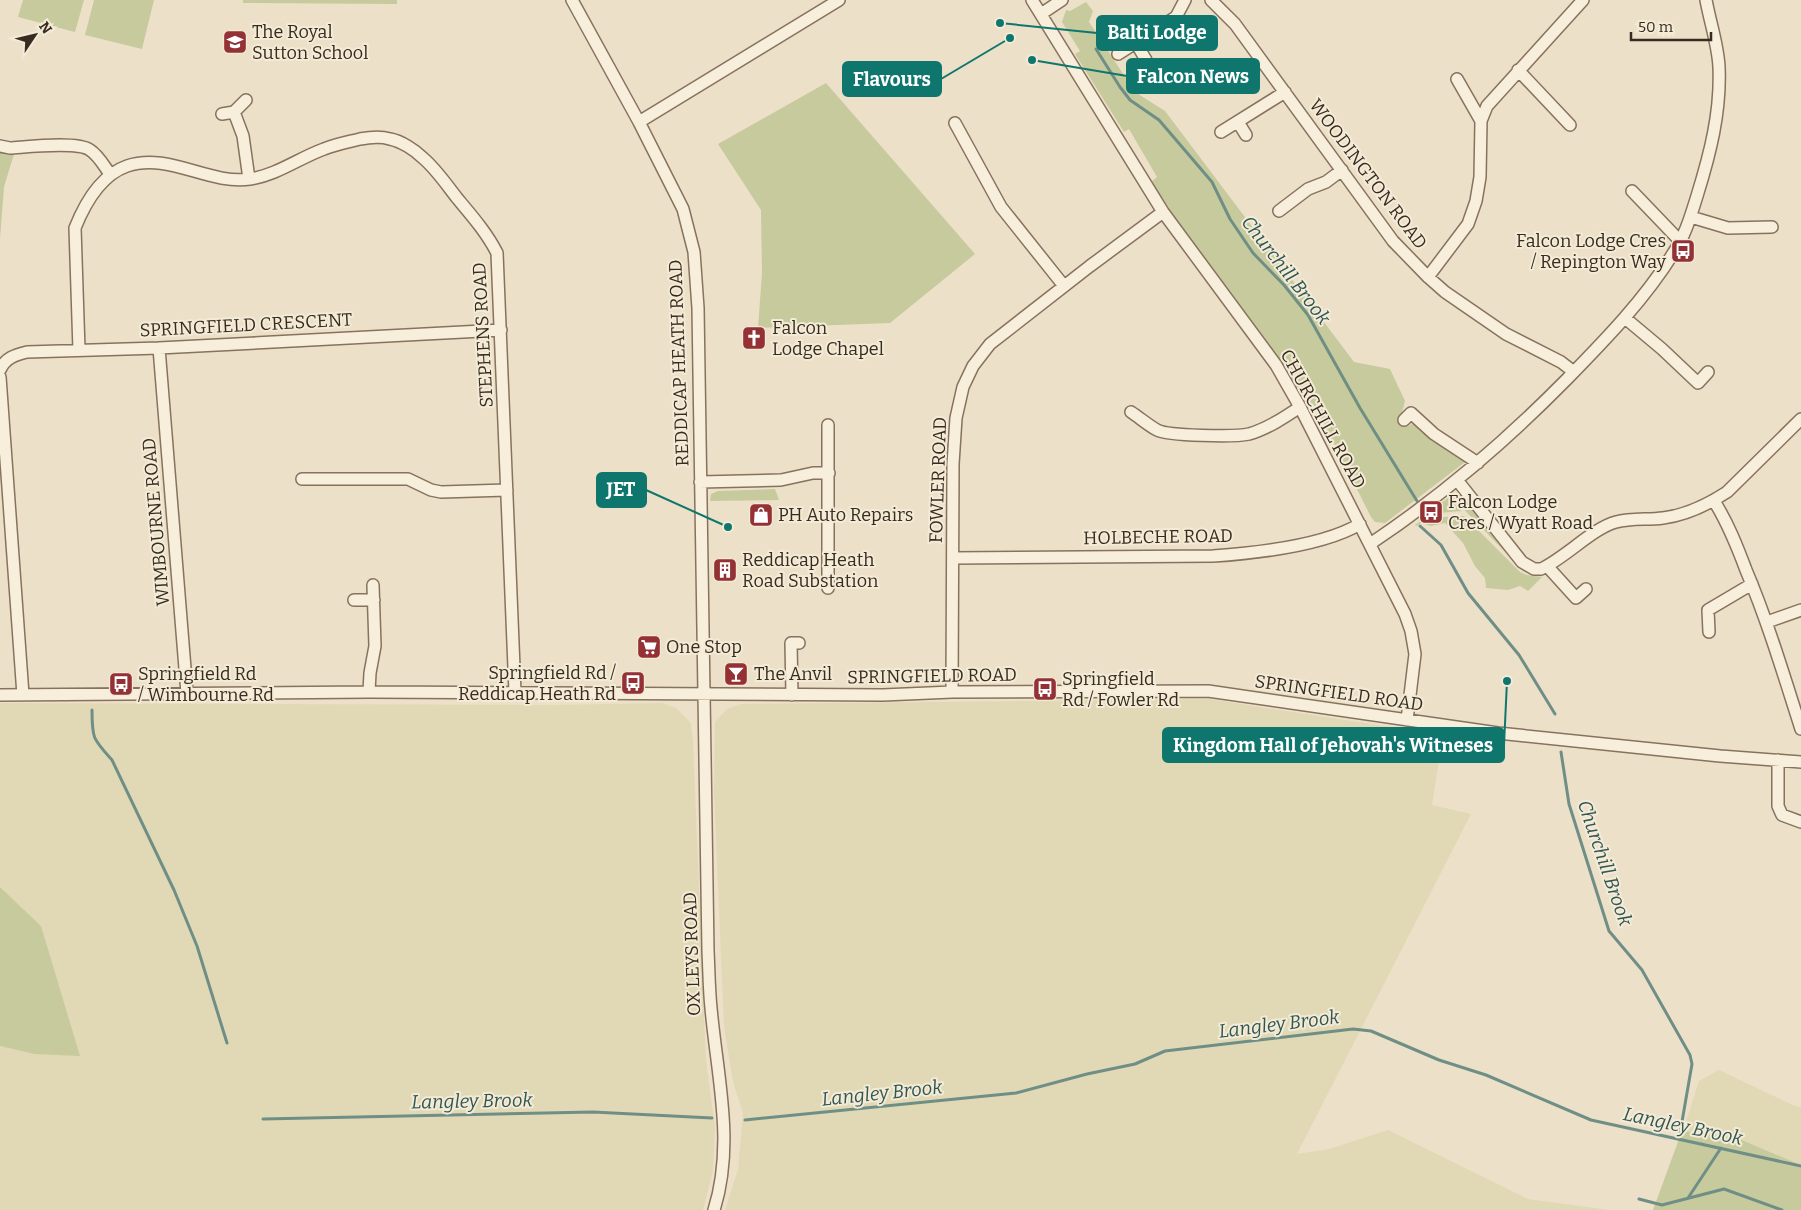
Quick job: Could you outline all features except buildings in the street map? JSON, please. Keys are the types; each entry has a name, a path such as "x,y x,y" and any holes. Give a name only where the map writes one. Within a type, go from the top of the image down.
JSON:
{"street":[{"name":"REDDICAP HEATH ROAD","path":"572,0 640,122 683,209 694,252 698,308 703,694"},
{"path":"640,122 839,0"},
{"name":"CHURCHILL ROAD","path":"1032,0 1162,212 1276,365 1300,407 1405,614 1411,631 1414,668 1408,720"},
{"path":"1041,14 1062,0"},
{"path":"1118,54 1176,16 1185,0"},
{"name":"WOODINGTON ROAD","path":"1211,0 1235,24 1393,241 1428,277 1445,292 1506,334 1560,362 1574,372"},
{"path":"1428,277 1468,224 1476,201 1480,177 1481,120 1486,106 1583,0"},
{"path":"1370,544 1457,480 1526,421 1625,318 1653,285 1676,250 1691,217 1716,127 1719,65 1706,0"},
{"path":"1136,43 1146,60"},
{"path":"1518,70 1570,124"},
{"path":"1457,79 1481,120"},
{"path":"1221,132 1285,92"},
{"path":"222,114 234,112 246,100"},
{"path":"234,112 243,136 249,179"},
{"path":"1238,122 1246,135"},
{"path":"955,123 1001,207 1064,286"},
{"name":"STEPHENS ROAD","path":"79,350 75,228 80,215 92,196 110,174 126,166 142,162 169,163 230,178 249,179 266,175 344,142 376,136 392,139 422,156 490,238 497,253 499,264 515,692"},
{"path":"0,146 10,148 78,145 89,149 96,155 110,174"},
{"path":"1279,211 1308,189 1326,182 1342,170"},
{"path":"1632,190 1680,240"},
{"name":"FOWLER ROAD","path":"952,692 953,464 956,418 963,388 973,366 990,344 1162,212"},
{"path":"1691,217 1728,228 1772,227"},
{"path":"1625,318 1698,383 1708,372"},
{"name":"SPRINGFIELD CRESCENT","path":"0,370 2,364 15,355 27,352 159,348 501,330"},
{"name":"WIMBOURNE ROAD","path":"159,348 187,693"},
{"path":"0,377 23,695"},
{"path":"1131,412 1158,430 1176,433 1234,435 1248,434 1258,430 1300,407"},
{"path":"1404,420 1411,414 1434,434 1478,463"},
{"path":"1457,480 1522,562 1534,569 1541,569 1600,530 1616,522 1664,518 1693,511 1714,501 1727,492 1801,419"},
{"path":"828,425 828,588"},
{"path":"302,479 315,473 408,478 431,490 441,492 507,490"},
{"path":"700,482 781,480 813,473 829,473"},
{"path":"1714,501 1726,519 1752,584 1801,729"},
{"name":"HOLBECHE ROAD","path":"953,558 1212,556 1248,553 1314,541 1340,534 1360,524"},
{"path":"1547,566 1576,598 1586,589"},
{"path":"1709,632 1708,610 1752,584"},
{"path":"369,692 375,646 373,585"},
{"path":"354,600 374,600"},
{"path":"1766,622 1801,610"},
{"path":"792,695 791,643 799,643"},
{"name":"SPRINGFIELD ROAD","path":"0,695 369,692 882,695 952,692 1208,691 1536,737 1801,761"},
{"name":"OX LEYS ROAD","path":"703,694 711,1007 724,1109 725,1140 723,1170 714,1210"},
{"path":"1778,760 1778,806 1782,815 1801,822"}],"shaded area":[{"path":"1209,699 1443,735 1432,805 1471,814 1297,1154 1329,1149 1388,1130 1528,1199 1610,1210 725,1210 738,1169 743,1113 733,1082 724,1027 714,791 715,722 727,709 741,704"},
{"path":"0,703 556,705 662,703 676,708 691,723 693,741 706,1061 715,1127 713,1171 703,1210 0,1210 0,1046 34,1054 41,926 0,887"},
{"path":"1719,1070 1795,1106 1801,1107 1801,1165 1737,1138 1683,1131 1699,1081"}],"green space":[{"path":"23,0 84,0 75,32 18,17"},
{"path":"94,0 154,0 142,49 85,35"},
{"path":"243,0 397,0 397,4 243,3"},
{"path":"1086,2 1093,11 1089,22 1135,92 1165,111 1354,362 1390,369 1405,401 1400,420 1405,427 1415,423 1464,458 1465,462 1385,523 1375,522 1371,517 1316,408 1297,387 1151,182 1157,177 1129,129 1124,132 1075,54 1080,51 1062,22 1066,10 1070,11"},
{"path":"826,83 975,254 890,323 758,328 762,273 761,210 718,144"},
{"path":"0,152 14,154 4,187 0,239"},
{"path":"775,489 779,500 710,501 711,494 718,491"},
{"path":"1456,493 1464,496 1510,554 1508,555 1451,496"},
{"path":"1448,498 1462,511 1427,514"},
{"path":"1464,516 1520,572 1542,577 1528,591 1520,586 1508,590 1486,588 1485,578 1475,566 1463,543 1445,523 1431,526 1421,523 1415,525 1425,518"},
{"path":"0,887 41,926 80,1056 34,1054 0,1046"},
{"path":"1683,1131 1737,1138 1801,1165 1801,1210 1653,1210"}],"waterway":[{"name":"Churchill Brook","path":"1096,49 1130,100 1159,120 1212,182 1230,219 1253,253 1284,285 1308,315 1360,408 1417,501"},
{"name":"Churchill Brook","path":"1420,526 1441,545 1468,593 1519,655 1555,714"},
{"path":"92,710 92,727 97,743 112,760 174,890 197,946 227,1043"},
{"name":"Churchill Brook","path":"1561,752 1569,804 1609,931 1642,970 1690,1055 1692,1064 1679,1139"},
{"name":"Langley Brook","path":"745,1120 1016,1093 1087,1074 1135,1064 1165,1051 1353,1029 1371,1031 1439,1060 1486,1075 1591,1120 1801,1166"},
{"name":"Langley Brook","path":"263,1119 593,1112 712,1118"},
{"path":"1688,1198 1721,1148"},
{"path":"1639,1199 1662,1205 1724,1189 1782,1210"}],"place":[{"name":"Balti Lodge","path":"1000,23"},
{"name":"Flavours","path":"1010,38"},
{"name":"The Royal Sutton School","path":"235,42"},
{"name":"Falcon News","path":"1032,60"},
{"name":"Falcon Lodge Cres / Repington Way","path":"1683,251"},
{"name":"Falcon Lodge Chapel","path":"754,338"},
{"name":"Falcon Lodge Cres / Wyatt Road","path":"1431,512"},
{"name":"PH Auto Repairs","path":"761,515"},
{"name":"JET","path":"728,527"},
{"name":"Reddicap Heath Road Substation","path":"725,570"},
{"name":"One Stop","path":"649,647"},
{"name":"The Anvil","path":"736,674"},
{"name":"Kingdom Hall of Jehovah's Witneses","path":"1507,681"},
{"name":"Springfield Rd / Reddicap Heath Rd","path":"633,683"},
{"name":"Springfield Rd / Wimbourne Rd","path":"121,684"},
{"name":"Springfield Rd / Fowler Rd","path":"1045,689"}]}
